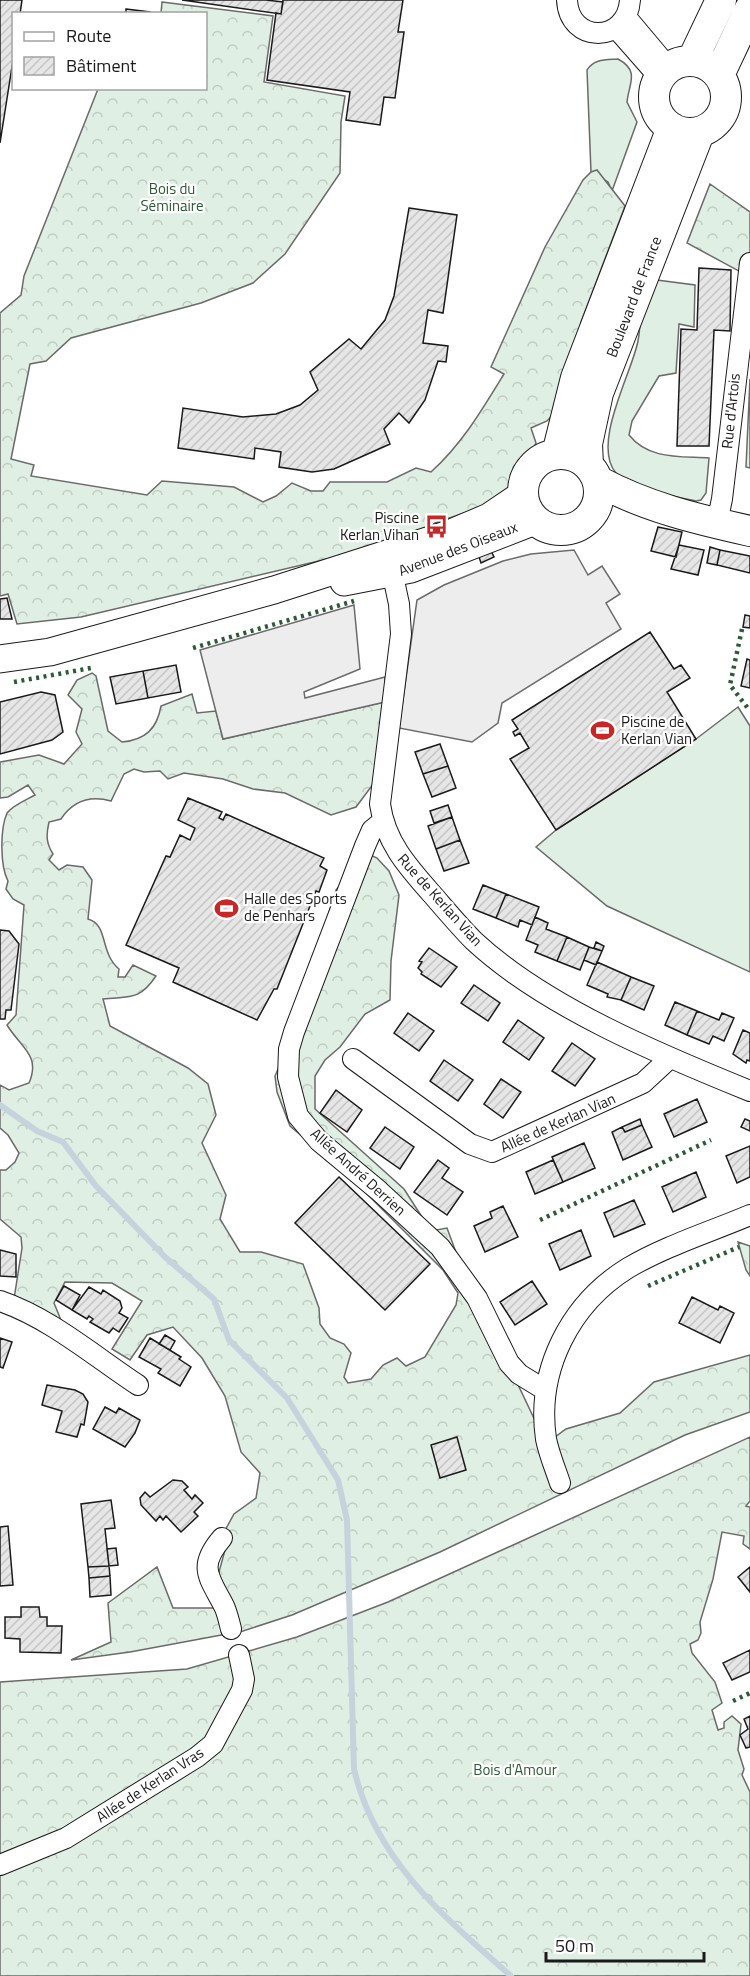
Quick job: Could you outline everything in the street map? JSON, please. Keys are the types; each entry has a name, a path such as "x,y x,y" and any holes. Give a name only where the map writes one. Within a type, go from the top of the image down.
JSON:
{"main road":[{"path":"673,68 711,67 719,75 726,89 725,108 719,119 685,131 661,119 653,99 673,68 721,0"},
{"path":"719,75 750,9"},
{"name":"Boulevard de France","path":"557,454 581,363 685,131"},
{"name":"Boulevard de France","path":"593,473 587,444 598,393 685,131"},
{"path":"659,509 593,473 579,458 557,454 546,457 528,472 529,507 546,527 570,530 591,517 638,509 659,509 750,531"},
{"path":"591,517 598,500 593,473"},
{"name":"Avenue des Oiseaux","path":"0,658 50,652 92,638 274,590 390,564 529,507"},
{"name":"Avenue des Oiseaux","path":"0,640 92,638"}],"street":[{"path":"567,0 570,17 582,29 595,33 624,15 673,68"},
{"name":"Rue d'Artois","path":"717,523 722,499 750,263"},
{"name":"Rue de Kerlan Vian","path":"390,564 399,604 401,634 377,825 389,837 408,868 460,926 491,954 574,1008 670,1058 750,1091"},
{"name":"Allée André Derrien","path":"377,825 294,1032 288,1063 292,1099 298,1116 319,1141 378,1190 440,1247 477,1298 509,1362 519,1374 545,1390"},
{"name":"Allée de Kerlan Vian","path":"353,1059 470,1144 492,1152 643,1083 670,1058"},
{"path":"560,1483 546,1439 545,1390 556,1351 569,1325 610,1281 641,1261 750,1215"},
{"path":"0,1302 41,1321 138,1385"},
{"path":"222,1538 211,1553 207,1572 224,1606 231,1629"},
{"name":"Allée de Kerlan Vras","path":"0,1865 66,1839 180,1768 213,1744 244,1684 239,1655"}],"green space":[{"name":"Bois du Séminaire","path":"162,2 273,16 264,82 345,96 341,122 340,173 285,254 253,283 201,303 71,338 46,361 30,364 11,459 34,465 31,476 147,495 162,481 234,487 263,502 276,496 292,483 311,491 323,491 330,482 387,482 416,468 431,472 462,438 504,374 491,367 545,247 583,180 591,172 597,170 625,206 581,322 575,358 560,407 547,421 531,428 536,443 513,492 493,503 435,523 419,534 361,551 81,617 17,624 8,594 0,596 0,313 21,295 24,276 98,90 207,90 207,12 161,12"},
{"path":"618,59 629,68 631,73 627,102 637,122 612,191 608,182 591,172 587,70 596,62"},
{"path":"710,184 750,212 750,277 687,243"},
{"path":"649,279 695,285 694,327 679,324 676,373 659,376 632,421 629,435 637,443 655,453 709,458 706,493 701,500 665,495 632,485 616,473 610,460 608,445 610,427 638,341 642,302"},
{"path":"750,379 750,468 746,467"},
{"path":"92,673 96,676 108,731 122,742 137,739 149,732 161,706 192,694 197,713 216,711 223,739 385,702 374,783 356,807 331,815 285,793 253,789 223,779 184,773 168,779 160,771 144,772 134,769 124,774 111,801 89,799 76,804 61,819 49,822 47,835 53,854 49,860 59,870 67,865 83,867 92,880 88,919 99,927 109,955 119,969 118,977 125,977 133,965 156,976 144,990 133,996 103,999 110,1026 188,1068 208,1084 216,1115 202,1143 226,1195 220,1219 240,1252 261,1252 303,1264 319,1308 320,1324 330,1338 344,1344 351,1353 344,1377 348,1383 371,1379 383,1365 397,1358 406,1366 425,1357 456,1305 458,1293 443,1270 347,1174 290,1126 277,1092 275,1076 284,1055 336,890 366,853 377,858 389,871 399,895 391,961 390,1000 365,1014 340,1047 325,1060 315,1076 315,1109 404,1189 431,1231 447,1228 460,1263 540,1431 544,1445 566,1429 620,1413 654,1382 750,1355 750,1412 685,1435 440,1552 292,1615 243,1631 130,1652 71,1660 111,1642 108,1603 157,1567 173,1608 216,1608 217,1579 227,1543 223,1534 234,1514 256,1498 260,1473 241,1452 225,1396 202,1358 173,1327 147,1335 130,1360 112,1349 142,1301 112,1283 65,1282 54,1303 63,1325 14,1299 22,1248 21,1237 0,1219 0,1170 6,1170 15,1162 19,1153 8,1135 0,1128 0,1085 9,1090 29,1083 33,1065 28,1052 7,1025 16,1015 24,905 13,899 6,889 8,881 3,866 2,838 7,813 16,805 35,795 28,785 8,797 0,798 0,762 39,755 64,764 82,744 76,732 82,709 68,695 77,680"},
{"path":"738,707 750,726 750,972 607,906 536,847 556,830 696,739"},
{"path":"738,1242 750,1246 750,1276 746,1270"},
{"name":"Bois d'Amour","path":"750,1437 750,1501 746,1506 750,1507 750,1549 743,1544 744,1536 722,1532 713,1579 700,1622 701,1633 698,1640 690,1644 692,1653 715,1682 722,1703 712,1710 718,1730 724,1728 724,1722 732,1716 741,1724 738,1750 744,1769 742,1775 750,1792 750,1976 0,1976 0,1682 187,1669 297,1637 388,1602"}],"shaded area":[{"path":"574,550 588,575 602,566 620,594 606,603 621,629 502,703 498,723 472,742 399,728 417,600 444,585 503,561 531,554"},
{"path":"354,605 360,669 304,692 305,698 385,677 385,702 223,739 200,650"}],"building":[{"path":"0,0 22,0 20,12 12,12 12,67 0,143"},
{"path":"182,0 266,0 283,2 281,14"},
{"path":"283,0 403,0 398,32 404,32 395,98 384,97 380,125 346,120 350,92 267,80 276,13 281,14"},
{"path":"126,9 150,12 126,12"},
{"path":"409,208 457,215 443,313 428,310 423,343 448,346 446,362 438,361 425,400 409,423 399,413 384,429 390,444 334,469 312,472 279,467 281,452 255,448 254,459 178,448 183,408 243,417 276,414 300,405 318,390 310,372 349,339 361,349 385,320 394,296"},
{"path":"699,268 731,270 730,331 714,330 709,446 677,446 681,329 697,330"},
{"path":"658,527 682,532 676,557 651,551"},
{"path":"679,545 704,550 698,575 671,569"},
{"path":"710,547 720,550 717,565 707,563"},
{"path":"720,550 750,556 750,573 717,565"},
{"path":"491,551 494,557 481,563 479,557"},
{"path":"7,598 12,619 0,619 0,599"},
{"path":"745,615 750,616 750,628 743,627"},
{"name":"Piscine de Kerlan Vian","path":"650,632 674,669 681,665 690,678 667,692 696,739 556,830 510,759 529,748 520,733 515,736 513,732 518,729 512,720"},
{"path":"747,659 750,660 750,688 741,686"},
{"path":"176,665 181,692 148,698 143,671"},
{"path":"143,671 148,698 116,704 110,677"},
{"path":"41,692 55,695 63,732 52,740 0,754 0,702"},
{"path":"440,744 448,766 423,774 415,752"},
{"path":"448,766 456,788 432,797 423,774"},
{"name":"Halle des Sports de Penhars","path":"188,798 222,812 219,818 223,820 226,814 324,858 320,866 327,870 319,892 316,891 277,989 274,989 257,1020 173,982 179,968 126,945 166,856 170,857 180,835 190,840 195,828 178,820"},
{"path":"448,805 452,817 434,823 430,811"},
{"path":"452,817 460,840 436,849 428,826"},
{"path":"460,840 469,863 444,871 436,849"},
{"path":"483,885 506,894 496,918 473,909"},
{"path":"506,894 539,907 532,925 520,920 518,927 496,918"},
{"path":"535,917 548,923 546,929 567,937 557,961 535,952 538,945 526,940"},
{"path":"0,930 9,931 19,944 11,1010 6,1010 5,1019 0,1019"},
{"path":"567,937 589,947 580,970 557,961"},
{"path":"596,942 604,946 602,951 594,948"},
{"path":"589,947 602,951 596,965 584,960"},
{"path":"429,948 457,967 441,987 421,974 418,968 422,962 419,961"},
{"path":"597,962 631,977 621,1000 607,997 608,994 587,985"},
{"path":"631,977 654,986 644,1010 621,1000"},
{"path":"474,985 500,1003 488,1021 461,1003"},
{"path":"675,1002 697,1011 687,1035 665,1025"},
{"path":"697,1011 719,1020 722,1013 734,1018 724,1041 713,1036 709,1044 687,1035"},
{"path":"408,1013 434,1031 419,1051 394,1033"},
{"path":"518,1020 544,1038 529,1060 503,1042"},
{"path":"743,1030 750,1033 750,1061 747,1060 746,1063 733,1054"},
{"path":"572,1043 595,1059 575,1086 552,1071"},
{"path":"444,1060 473,1080 458,1101 430,1081"},
{"path":"501,1079 521,1092 503,1118 484,1104"},
{"path":"336,1090 362,1110 347,1132 320,1113"},
{"path":"697,1099 707,1122 674,1137 664,1114"},
{"path":"640,1119 642,1125 625,1132 622,1127"},
{"path":"745,1119 750,1121 750,1131 741,1127"},
{"path":"642,1125 652,1147 623,1160 612,1132 622,1127 625,1132"},
{"path":"385,1127 414,1147 400,1169 370,1148"},
{"path":"584,1143 595,1168 563,1182 552,1157"},
{"path":"750,1146 750,1177 737,1183 726,1156"},
{"path":"438,1160 449,1168 442,1178 463,1192 447,1215 414,1192"},
{"path":"553,1160 563,1182 535,1194 526,1172"},
{"path":"696,1172 706,1197 673,1212 662,1187"},
{"path":"339,1177 430,1264 385,1310 295,1223"},
{"path":"634,1200 645,1224 614,1237 604,1213"},
{"path":"503,1206 518,1237 485,1252 474,1226 492,1218 490,1212"},
{"path":"581,1230 591,1256 560,1270 549,1244"},
{"path":"0,1250 16,1254 16,1277 0,1276"},
{"path":"532,1281 547,1304 515,1325 500,1302"},
{"path":"64,1286 80,1295 72,1310 56,1300"},
{"path":"89,1287 101,1294 103,1290 120,1301 122,1308 119,1313 128,1318 119,1332 113,1328 109,1333 90,1322 93,1319 89,1316 87,1319 72,1310"},
{"path":"692,1297 718,1310 720,1306 734,1313 720,1343 679,1323"},
{"path":"165,1335 175,1341 170,1350 159,1344"},
{"path":"0,1338 12,1342 3,1368 0,1367"},
{"path":"150,1338 181,1357 179,1359 191,1367 180,1386 158,1373 161,1369 139,1357"},
{"path":"47,1385 75,1390 83,1394 88,1402 84,1425 81,1424 77,1437 56,1432 62,1411 42,1405"},
{"path":"105,1407 116,1413 119,1408 140,1420 135,1433 125,1447 93,1429"},
{"path":"457,1437 466,1470 440,1478 431,1445"},
{"path":"173,1480 182,1481 188,1487 184,1490 192,1499 195,1495 203,1503 194,1512 198,1516 181,1532 166,1516 163,1520 160,1516 156,1521 141,1505 140,1498 145,1492 150,1497"},
{"path":"111,1500 115,1528 105,1529 109,1566 88,1567 81,1504"},
{"path":"8,1526 13,1585 0,1586 0,1527"},
{"path":"116,1548 118,1565 109,1566 107,1549"},
{"path":"109,1566 110,1576 89,1578 88,1567"},
{"path":"750,1567 750,1592 738,1577"},
{"path":"110,1576 111,1595 90,1597 89,1578"},
{"path":"21,1607 39,1607 40,1617 47,1617 47,1626 62,1626 61,1653 20,1652 20,1639 5,1638 5,1617 21,1617"},
{"path":"750,1650 750,1672 732,1680 723,1663"},
{"path":"750,1716 750,1747 746,1748 740,1735 748,1729 744,1719"}],"waterway":[{"path":"0,1105 37,1131 63,1142 96,1186 165,1257 214,1299 229,1340 287,1398 338,1480 347,1520 354,1769 364,1802 395,1859 415,1884 437,1909 511,1976"}],"hedge":[{"path":"193,648 354,601"},
{"path":"742,629 730,685 750,711"},
{"path":"14,682 91,668"},
{"path":"540,1220 711,1140"},
{"path":"648,1286 739,1247"},
{"path":"733,1701 750,1693"}],"place":[{"name":"Piscine Kerlan Vihan","path":"437,527"},
{"name":"Piscine de Kerlan Vian","path":"603,731"},
{"name":"Halle des Sports de Penhars","path":"226,908"}]}
